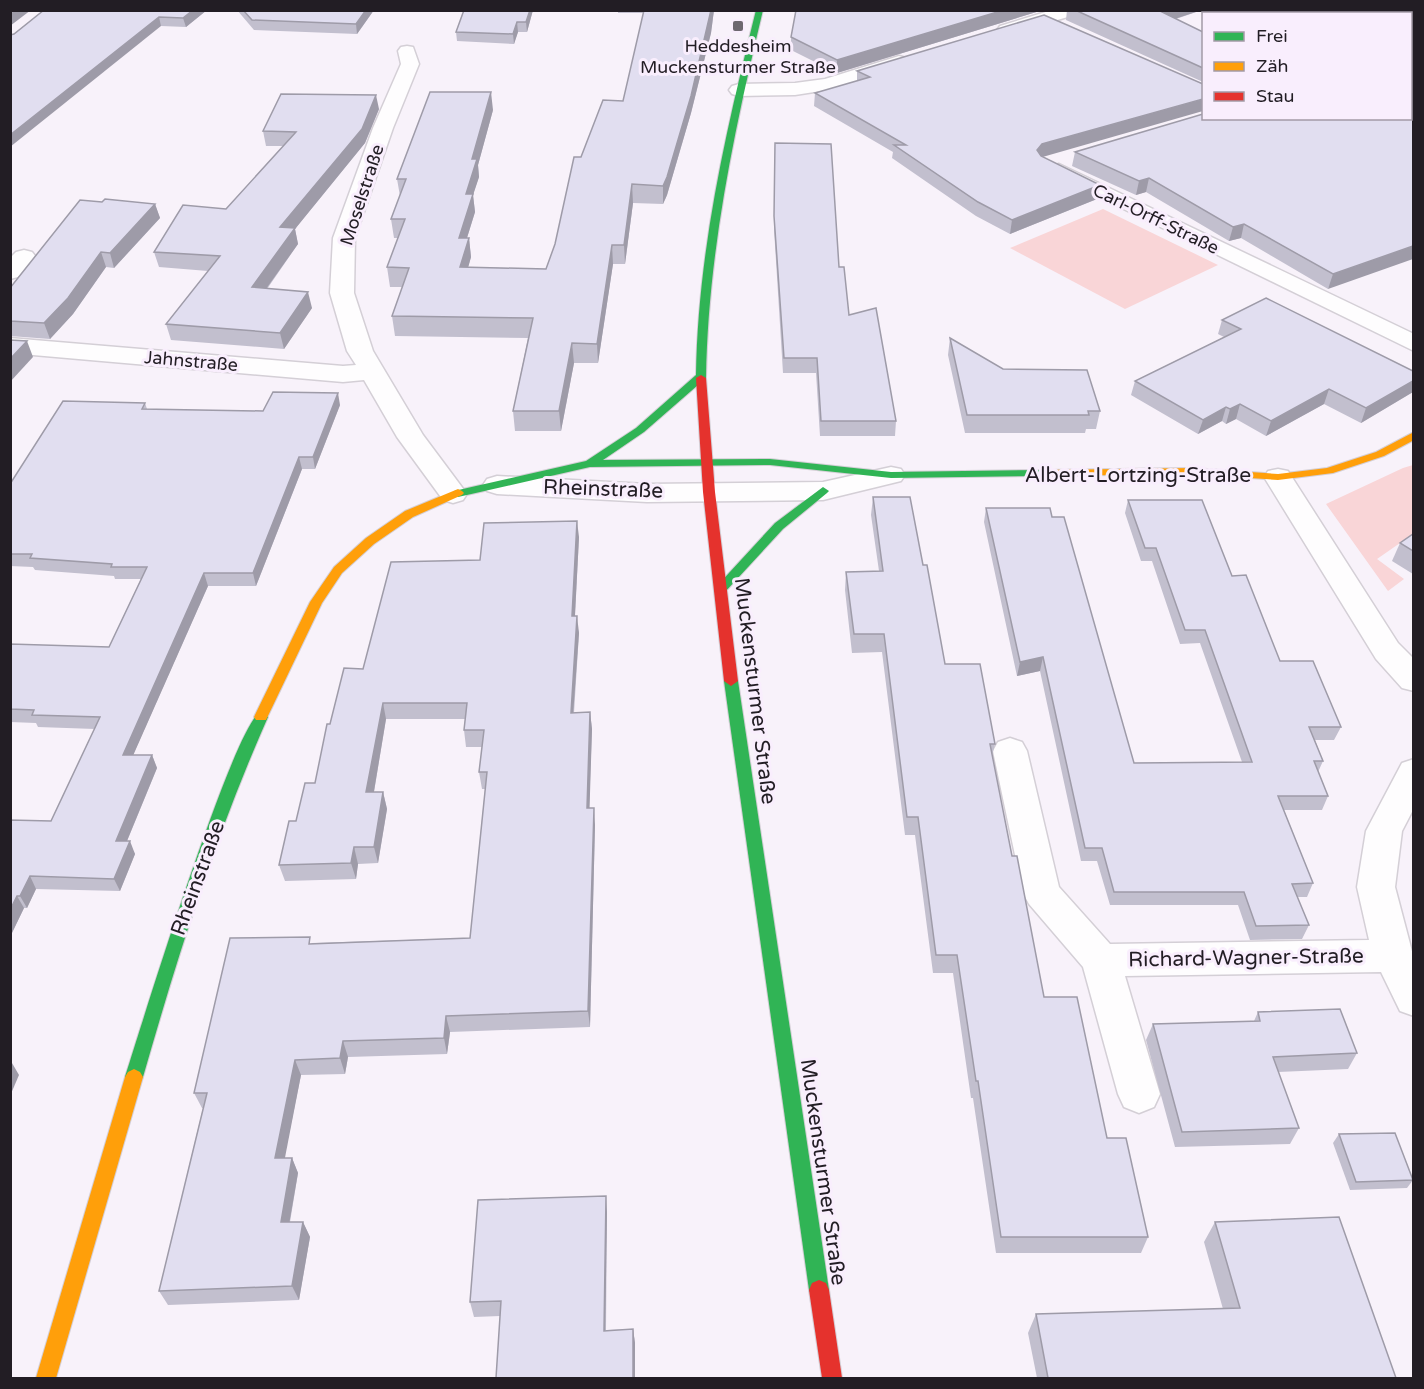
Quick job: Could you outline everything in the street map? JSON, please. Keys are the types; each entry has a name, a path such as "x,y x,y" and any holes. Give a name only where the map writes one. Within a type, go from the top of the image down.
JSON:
{"main road":[{"name":"Muckensturmer Straße","path":"760,10 739,90 704,284 701,376 706,463 736,720 832,1378"},
{"path":"590,464 640,430 701,376"},
{"name":"Albert-Lortzing-Straße","path":"706,463 770,462 891,475 1193,471 1278,477 1329,471 1380,454 1413,435"},
{"name":"Rheinstraße","path":"46,1378 180,924 246,750 316,602 338,570 370,541 409,514 453,494 590,464 706,463"},
{"path":"721,589 778,526 823,491"}],"street":[{"path":"987,36 1072,10"},
{"path":"1044,19 1064,28"},
{"name":"Moselstraße","path":"407,51 410,64 344,238 342,293 360,351 411,437 453,494"},
{"path":"739,90 795,89 827,84 918,57"},
{"name":"Carl-Orff-Straße","path":"1069,158 1047,164 1413,344"},
{"name":"Jahnstraße","path":"10,345 343,374 372,372"},
{"name":"Albert-Lortzing-Straße","path":"709,492 823,491 891,475"},
{"path":"1278,477 1387,651 1413,680"},
{"name":"Rheinstraße","path":"497,485 647,492 709,492"},
{"name":"Richard-Wagner-Straße","path":"1010,751 1041,893 1101,960 1139,1094"},
{"name":"Richard-Wagner-Straße","path":"1413,772 1384,831 1377,887 1392,957 1413,999"},
{"name":"Richard-Wagner-Straße","path":"1101,960 1392,957"}],"shaded area":[{"path":"1103,209 1218,265 1125,309 1010,248"},
{"path":"1413,465 1413,534 1377,559 1404,579 1388,591 1326,504"}],"building":[{"path":"44,10 193,10 183,18 159,17 10,135 10,35"},
{"path":"243,10 366,10 356,24 252,20"},
{"path":"464,10 530,10 526,22 517,22 513,34 456,32"},
{"path":"644,10 711,10 691,96 667,177 663,186 632,184 624,245 612,245 597,344 572,343 559,411 513,411 533,318 392,316 409,268 387,267 405,219 391,219 406,179 397,179 430,92 491,92 472,159 477,159 466,194 473,194 459,238 469,238 460,267 546,269 555,244 574,157 581,157 603,100 623,101"},
{"path":"796,10 1004,10 837,60 791,37"},
{"path":"1075,10 1166,10 1162,12 1202,32 1202,68"},
{"path":"1044,15 1202,84 1202,99 1042,144 1037,150 1041,156 1100,185 1012,220 978,202 894,145 906,145 815,93 870,77 857,71"},
{"path":"1413,47 1413,246 1333,274 1244,224 1233,227 1149,178 1139,181 1075,152 1202,114 1202,120 1412,120"},
{"path":"281,94 376,95 362,129 280,227 295,228 252,287 308,292 280,333 166,324 220,256 154,252 183,205 226,209 296,132 263,131"},
{"path":"775,143 831,144 839,267 844,267 849,315 876,308 896,421 821,421 817,358 784,358 774,216"},
{"path":"105,199 155,204 110,253 101,252 68,298 44,323 10,321 10,288 80,200 102,202"},
{"path":"1266,298 1413,371 1413,381 1366,408 1329,389 1271,421 1240,404 1230,409 1226,407 1203,420 1135,381 1241,329 1222,320"},
{"path":"950,338 1003,369 1087,370 1100,411 1088,411 1089,415 967,415"},
{"path":"10,340 27,341 10,359"},
{"path":"273,392 338,393 313,457 299,457 253,573 204,573 123,755 152,755 116,841 130,841 114,879 30,876 10,910 10,820 51,821 100,717 32,715 34,710 10,709 10,644 109,647 147,567 111,567 112,564 30,558 32,554 10,554 10,484 63,401 145,403 142,409 263,411"},
{"path":"873,497 910,497 923,565 927,565 945,664 980,664 995,744 990,744 1012,856 1017,856 1044,997 1077,997 1107,1138 1126,1138 1148,1237 1001,1237 957,955 936,955 918,817 907,817 884,634 854,634 846,572 883,571"},
{"path":"1128,500 1202,500 1232,576 1246,575 1280,661 1313,661 1341,727 1309,727 1323,761 1314,761 1328,796 1278,796 1313,883 1292,884 1309,925 1256,926 1244,892 1114,892 1102,848 1085,848 1043,657 1020,662 986,508 1050,508 1052,517 1064,517 1134,763 1252,762 1205,630 1185,630 1156,548 1145,548"},
{"path":"577,521 572,616 577,616 571,713 590,712 587,808 594,808 588,1011 446,1016 444,1038 343,1041 340,1058 295,1060 275,1158 292,1158 281,1222 303,1222 292,1286 159,1291 207,1093 194,1093 230,938 310,937 309,944 470,938 487,772 479,772 484,730 464,730 467,703 383,703 366,792 383,792 374,847 354,847 351,863 279,865 289,821 296,821 305,783 315,783 327,724 330,724 344,668 363,669 391,562 480,560 484,523"},
{"path":"1413,534 1413,551 1400,543"},
{"path":"1340,1009 1357,1053 1273,1057 1299,1128 1182,1132 1153,1024 1260,1021 1258,1012"},
{"path":"1395,1133 1413,1180 1356,1182 1339,1134"},
{"path":"606,1196 604,1331 633,1329 633,1378 496,1378 501,1301 470,1302 478,1200"},
{"path":"1339,1217 1396,1378 1048,1378 1036,1314 1240,1308 1215,1222"}],"traffic: fast":[{"path":"701,378 705,285 718,192 760,10"},
{"path":"590,464 640,430 701,376"},
{"path":"458,493 590,464 770,462 891,475 1043,473"},
{"path":"721,589 779,526 823,491"},
{"path":"731,681 819,1290"},
{"path":"134,1077 176,940 207,850 223,805 261,717"}],"traffic: slow":[{"path":"1043,473 1193,471 1278,477 1329,471 1380,454 1414,435"},
{"path":"261,717 316,602 338,570 370,541 409,514 458,493"},
{"path":"46,1378 134,1077"}],"traffic: jam":[{"path":"701,378 709,492 731,681"},
{"path":"819,1290 832,1378"}],"place":[{"name":"Heddesheim Muckensturmer Straße","path":"738,26"}]}
